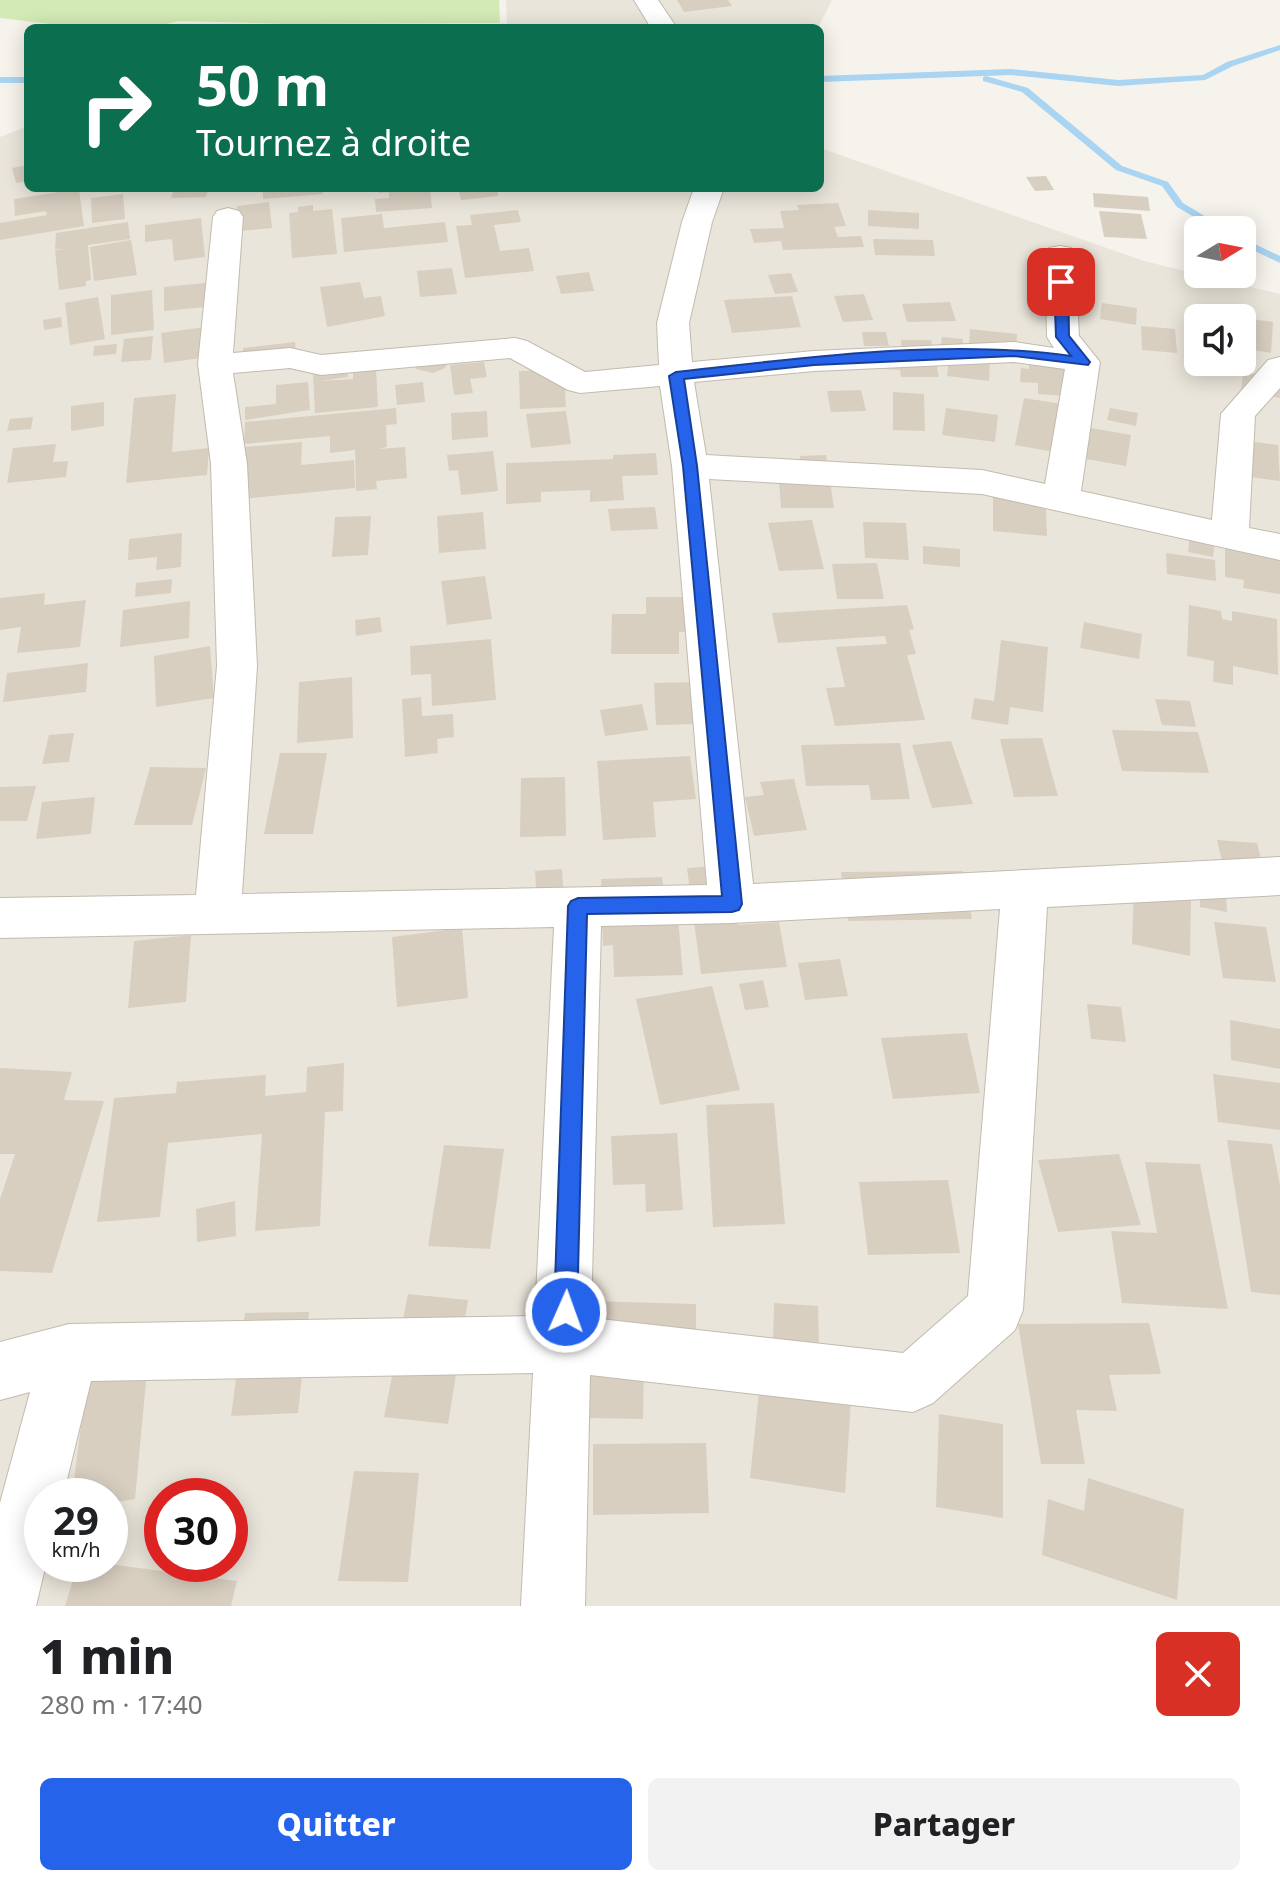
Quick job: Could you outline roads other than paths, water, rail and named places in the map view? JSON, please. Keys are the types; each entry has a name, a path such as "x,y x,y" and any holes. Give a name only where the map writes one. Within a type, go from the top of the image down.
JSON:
{"street":[{"path":"646,0 661,24"},
{"path":"708,192 697,222 673,323 676,376 690,466 732,904"},
{"path":"217,915 237,666 229,464 215,364 228,217"},
{"path":"1060,255 1063,337 1083,362 1061,500"},
{"path":"215,364 290,358 321,365 515,348 580,383 814,361 1014,352 1083,362"},
{"path":"1230,536 1238,414 1280,367"},
{"path":"690,466 982,482 1280,547"},
{"path":"0,918 732,904 1280,876"},
{"path":"0,1371 69,1353 565,1344 913,1383 995,1310 1025,890"},
{"path":"553,1606 565,1344 578,906"},
{"path":"4,1606 69,1353"}],"waterway":[{"path":"824,79 1011,72 1118,83 1205,77 1230,64 1280,47"},
{"path":"986,79 1025,90 1119,168 1165,184 1180,205 1199,216"},
{"path":"0,80 24,80"},
{"path":"1256,248 1280,260"}]}
